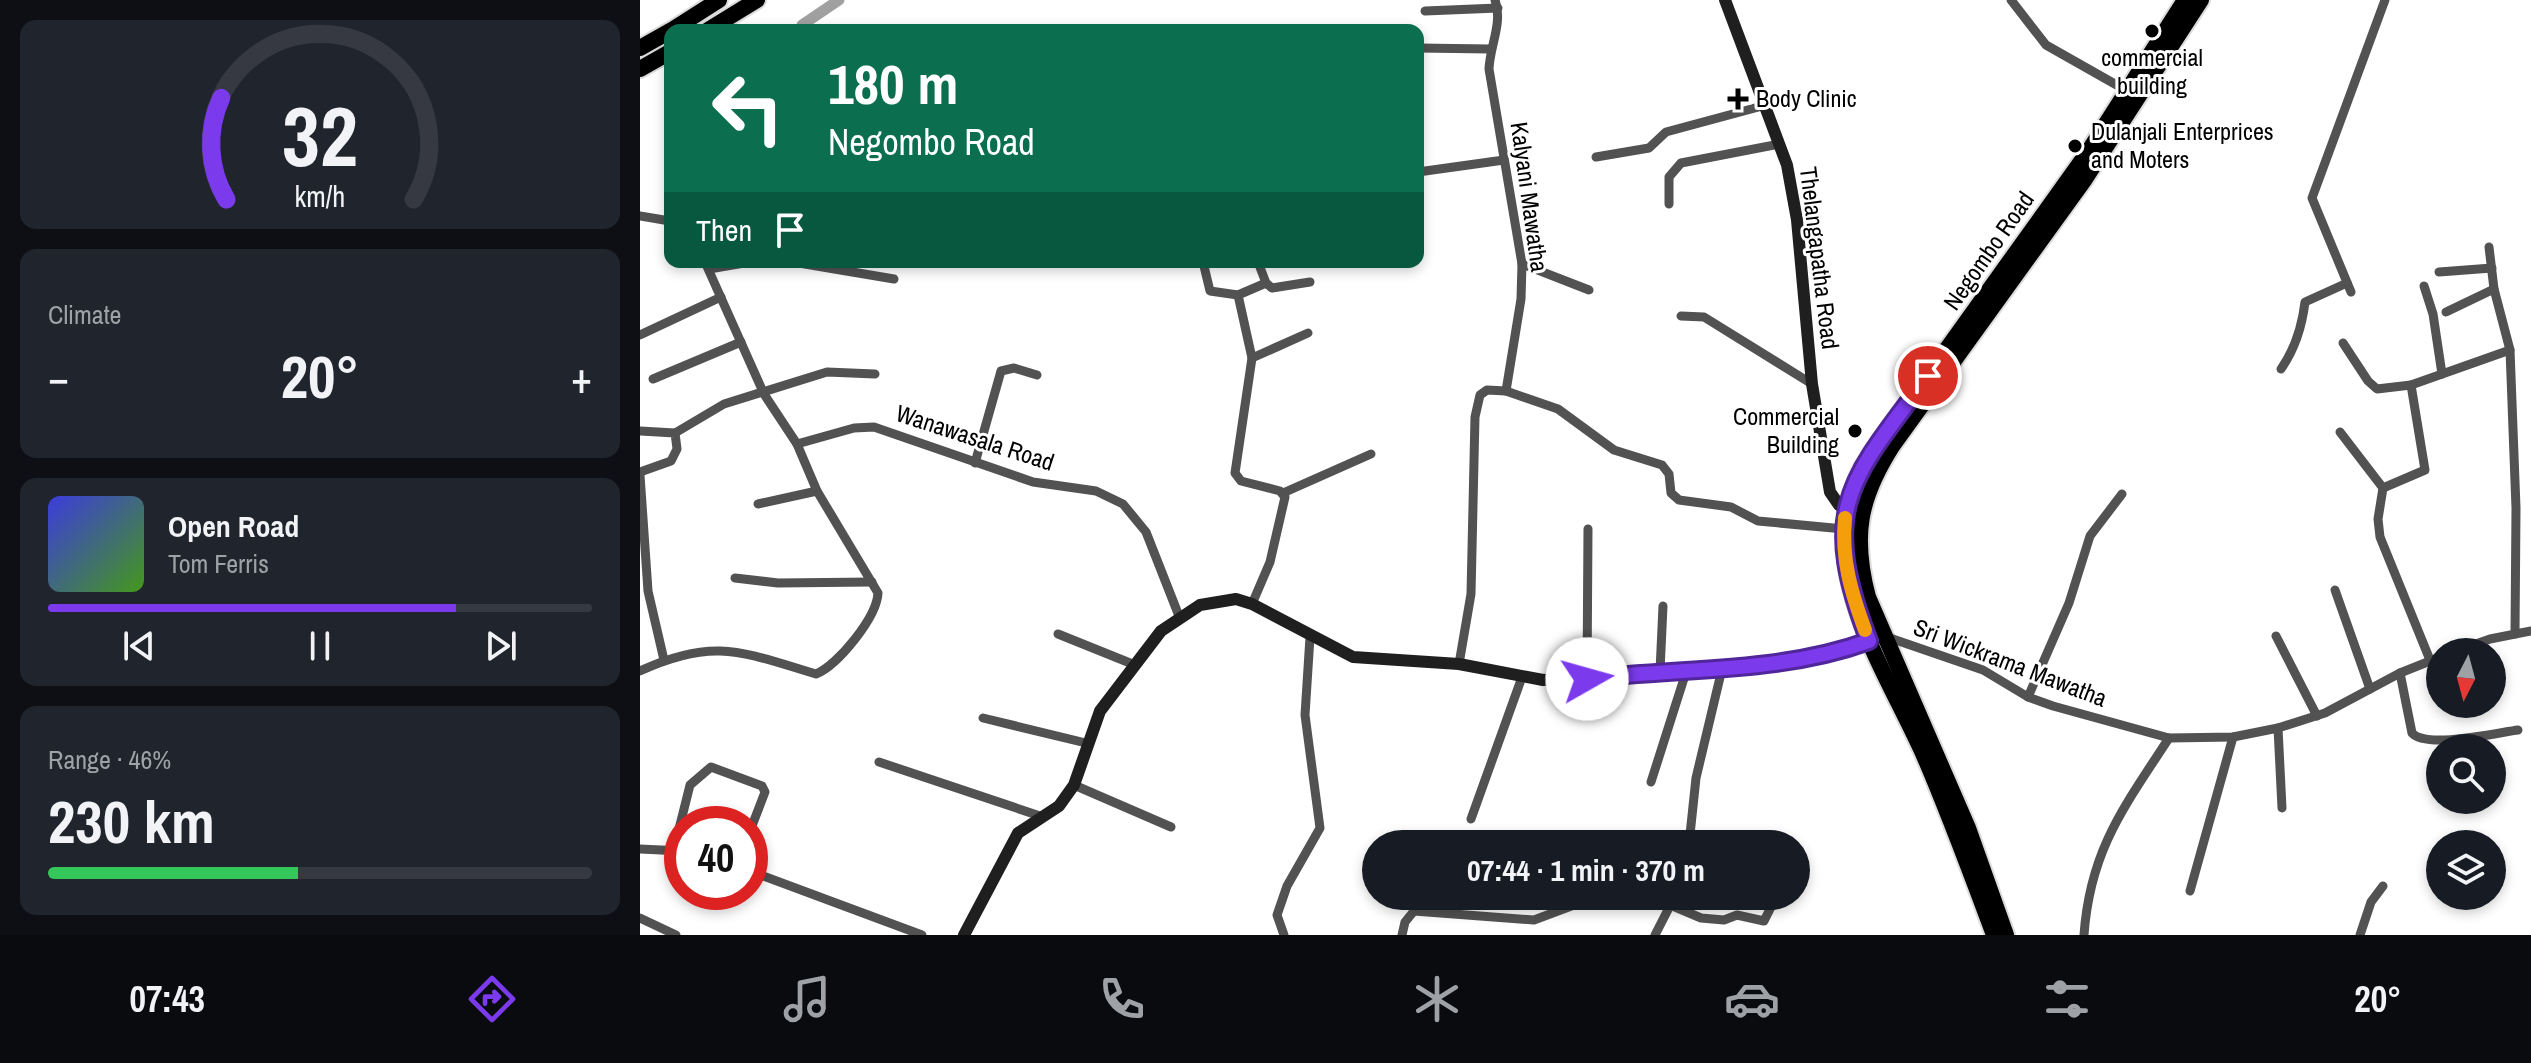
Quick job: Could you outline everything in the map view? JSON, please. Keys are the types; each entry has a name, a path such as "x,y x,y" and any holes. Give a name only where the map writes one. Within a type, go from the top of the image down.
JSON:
{"highway":[{"path":"682,24 719,0"},
{"path":"718,24 757,0"},
{"name":"Negombo Road","path":"2134,96 2185,0"},
{"name":"Negombo Road","path":"2006,935 1962,815 1848,581 1844,529 1853,510 1863,466 2201,0"},
{"path":"640,48 664,35"},
{"path":"640,69 664,55"},
{"name":"Negombo Road","path":"1853,510 1876,638 1994,935"}],"street":[{"name":"Thelangapatha Road","path":"1725,0 1780,144 1797,220 1812,384 1830,492 1836,502 1853,510"},
{"path":"2011,0 2046,45 2134,96"},
{"path":"2281,369 2290,356 2302,324 2305,302 2349,287 2312,198 2385,0"},
{"path":"1425,11 1496,4"},
{"name":"Kalyani Mawatha","path":"1496,4 1500,20 1490,49 1489,69 1522,264 1521,299 1506,391"},
{"path":"1424,48 1490,49"},
{"path":"1596,157 1649,148 1666,132 1766,105"},
{"path":"1669,204 1669,177 1681,163 1780,144"},
{"path":"1424,171 1504,160"},
{"path":"640,216 664,220"},
{"path":"2489,247 2494,289 2510,350 2517,563 2515,634"},
{"path":"1522,264 1589,290"},
{"path":"640,671 664,660 708,648 776,661 816,674 830,668 878,608 878,593 817,491 797,444 764,394 708,268"},
{"path":"829,268 894,279"},
{"path":"1204,268 1210,291 1238,295 1266,283"},
{"path":"1260,268 1266,283 1272,288 1310,282"},
{"path":"2439,272 2492,268"},
{"path":"2424,286 2433,314 2442,374"},
{"path":"2446,312 2494,289"},
{"path":"1238,295 1252,358 1235,473 1241,481 1283,493 1371,454"},
{"path":"640,335 721,297"},
{"path":"1681,316 1704,317 1812,384"},
{"path":"1252,358 1308,333"},
{"path":"653,379 741,342"},
{"path":"2343,343 2368,381 2377,389 2411,385 2510,350"},
{"path":"975,463 1001,371 1014,368 1037,375"},
{"path":"640,431 675,433 724,404 827,372 875,374"},
{"path":"2383,488 2425,470 2411,385"},
{"path":"1459,664 1471,594 1475,417 1480,395 1487,390 1506,391 1558,409 1614,450 1662,465 1669,474 1671,493 1679,500 1722,504 1758,521 1780,525 1844,529"},
{"name":"Wanawasala Road","path":"797,444 854,428 874,427 1033,482 1096,491 1123,504 1146,532 1179,616"},
{"path":"2340,432 2383,488 2378,519 2380,537 2426,639"},
{"path":"664,660 648,591 640,473 671,461 677,449 675,433"},
{"path":"758,504 817,491"},
{"path":"1252,604 1270,562 1283,493"},
{"path":"2028,697 2069,603 2090,536 2122,494"},
{"path":"1587,679 1588,529"},
{"path":"735,578 778,583 872,582"},
{"path":"2335,590 2370,689"},
{"path":"964,935 1018,833 1059,806 1074,785 1086,743 1100,711 1161,631 1179,616 1218,601 1236,599 1252,604 1353,657 1459,664 1522,677 1587,679 1687,669 1722,669 1810,658 1876,638"},
{"path":"1660,671 1663,606"},
{"path":"2501,638 2531,631"},
{"path":"1058,634 1135,665"},
{"path":"2276,636 2317,716"},
{"path":"1284,935 1277,915 1287,886 1320,828 1305,715 1310,637"},
{"name":"Sri Wickrama Mawatha","path":"1876,638 1983,670 2028,697 2169,738 2233,737 2278,728 2317,716 2426,663"},
{"path":"1651,782 1687,669"},
{"path":"1690,830 1696,778 1722,669"},
{"path":"2400,673 2412,733 2417,738 2433,741 2518,730"},
{"path":"1471,819 1522,677"},
{"path":"983,718 1086,743"},
{"path":"2278,728 2282,808"},
{"path":"2190,891 2233,737"},
{"path":"2084,935 2091,875 2102,849 2112,826 2169,738"},
{"path":"879,762 1040,816"},
{"path":"686,806 690,785 711,767 762,786 765,792 760,806"},
{"path":"1074,785 1171,827"},
{"path":"640,849 664,850"},
{"path":"768,878 922,935"},
{"path":"2360,935 2371,902 2383,886"},
{"path":"1402,935 1405,922 1414,911 1534,920 1561,910"},
{"path":"1655,935 1668,910"},
{"path":"1687,910 1701,918 1724,920 1737,915 1762,922 1770,916 1772,910"},
{"path":"640,918 676,935"}],"waterway":[{"path":"803,24 839,0"}],"slow traffic":[{"path":"1845,518 1844,562 1853,600 1865,630"}],"place":[{"name":"commercial building","path":"2152,31"},
{"name":"Body Clinic","path":"1738,99"},
{"name":"Dulanjali Enterprices and Moters","path":"2075,146"},
{"name":"Commercial Building","path":"1855,431"}],"route":[{"path":"1587,679 1641,672 1759,667 1821,656 1869,641 1853,600 1844,562 1846,508 1852,485 1863,466 1928,376"}]}
